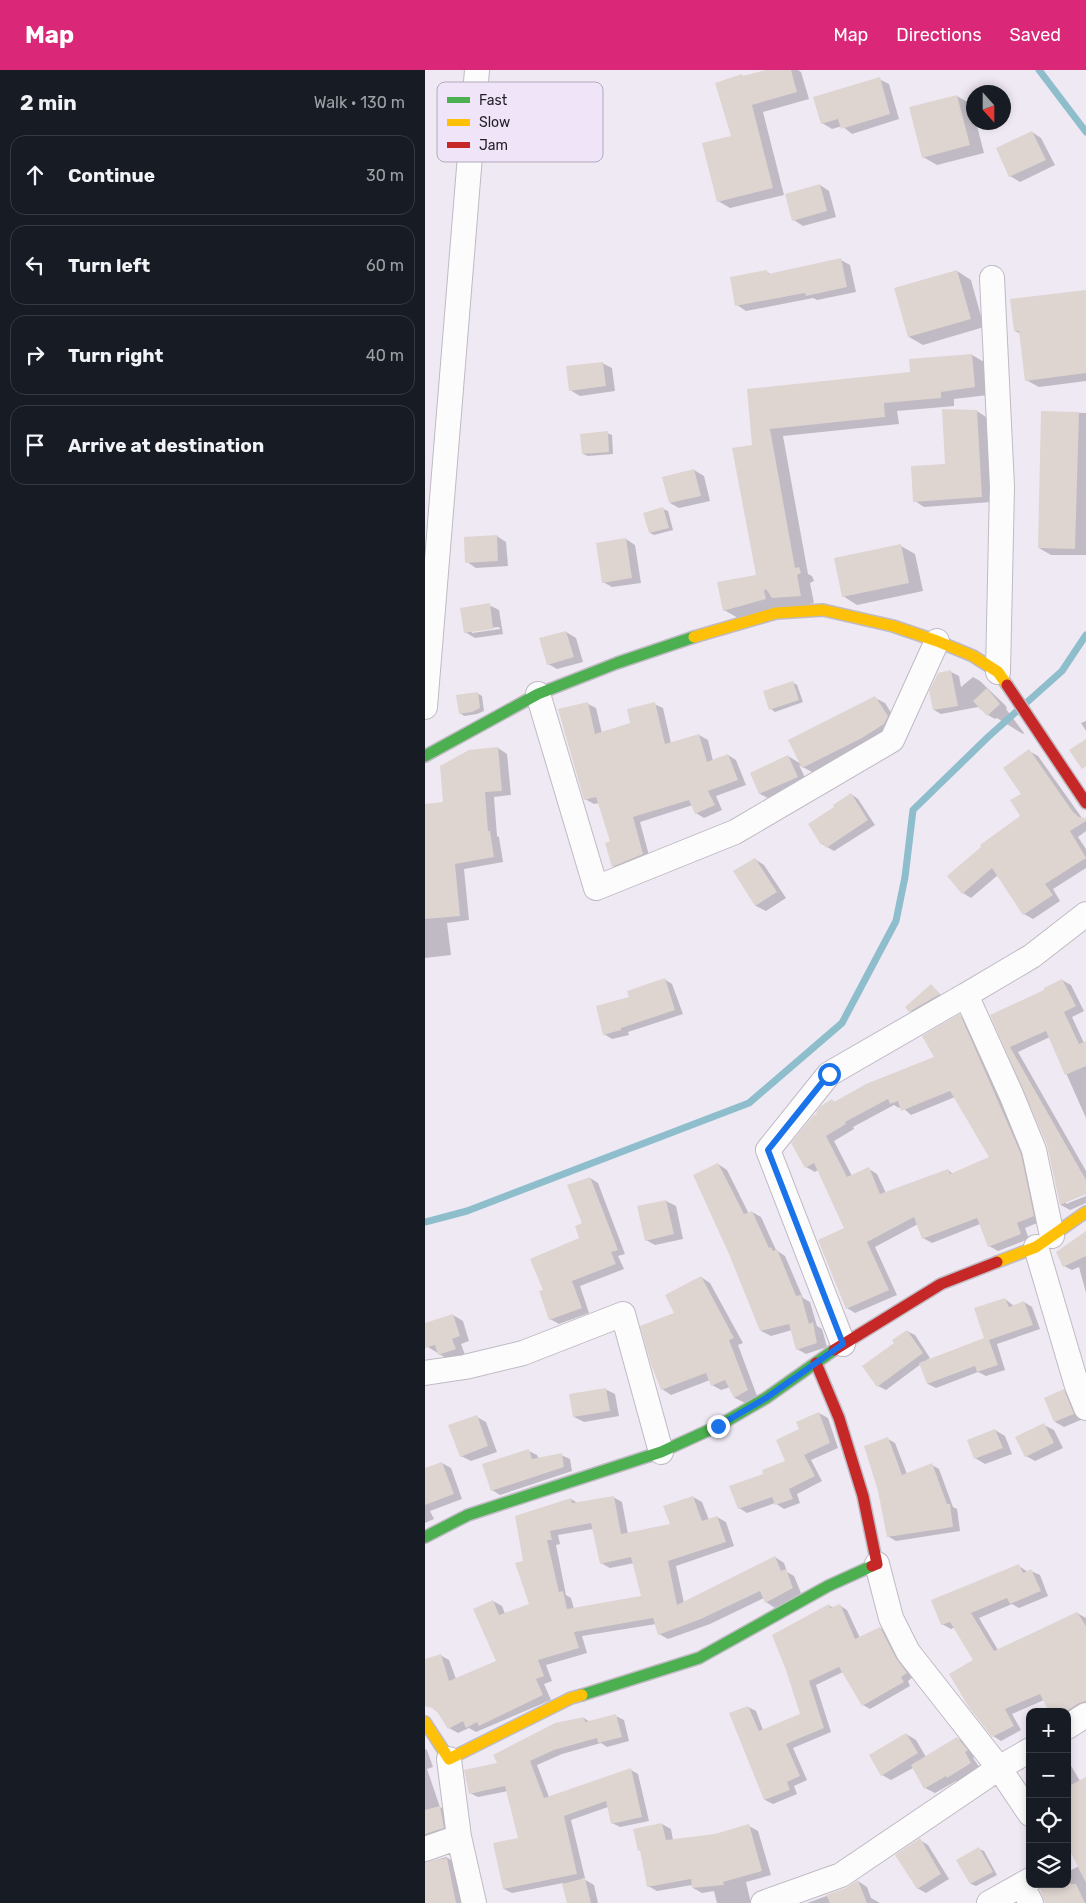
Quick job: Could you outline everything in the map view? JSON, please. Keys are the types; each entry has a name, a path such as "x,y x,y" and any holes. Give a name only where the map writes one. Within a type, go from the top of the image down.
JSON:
{"street":[{"path":"425,707 469,162"},
{"path":"992,278 1002,486 998,672"},
{"path":"425,756 538,694 617,662 728,626 776,613 823,610 893,626 937,641 973,656 998,672 1086,803"},
{"path":"538,694 597,888 735,832 892,740 937,641"},
{"path":"843,1344 768,1150 829,1074 1032,956 1086,914"},
{"path":"966,995 1034,1150 1044,1241 1077,1386 1086,1408"},
{"path":"425,1537 468,1515 661,1452 718,1426 766,1398 843,1344 941,1284 1044,1241 1086,1212"},
{"path":"425,1374 465,1367 523,1353 623,1314 661,1452"},
{"path":"816,1363 839,1418 863,1496 877,1564 891,1618 908,1652 999,1768 1026,1808"},
{"path":"449,1759 571,1698 699,1658 827,1586 877,1564"},
{"path":"1071,1724 1086,1715"},
{"path":"425,1722 449,1759 459,1838 474,1903"},
{"path":"763,1903 841,1875 999,1768 1026,1752"},
{"path":"425,1849 459,1838"},
{"path":"989,1903 1028,1889"}],"building":[{"path":"766,70 791,70 797,92 752,105 773,188 717,202 702,143 731,136 715,83 742,74 743,76"},
{"path":"880,77 890,114 841,129 838,119 821,124 813,97"},
{"path":"957,95 970,145 922,158 909,107"},
{"path":"1032,131 1046,160 1009,177 996,148"},
{"path":"820,184 827,211 792,221 785,194"},
{"path":"841,258 847,287 806,296 805,293 735,306 730,277 767,270 768,274"},
{"path":"957,270 971,319 908,337 894,288"},
{"path":"1086,290 1086,373 1025,381 1019,331 1014,331 1010,299"},
{"path":"972,354 975,387 941,392 941,398 884,403 885,417 770,429 795,568 799,567 801,573 797,575 801,596 772,598 766,589 764,591 766,599 723,611 717,582 756,575 732,448 752,445 747,389 910,372 909,359"},
{"path":"603,362 606,386 569,391 566,366"},
{"path":"942,409 977,410 982,497 913,502 911,466 945,464"},
{"path":"1041,411 1079,412 1075,549 1038,548"},
{"path":"608,431 609,452 582,454 580,434"},
{"path":"694,469 701,496 669,503 662,477"},
{"path":"663,507 669,528 649,533 643,513"},
{"path":"497,535 498,561 465,563 464,537"},
{"path":"626,538 632,578 602,583 596,543"},
{"path":"901,544 909,583 842,597 834,558"},
{"path":"490,603 493,629 464,633 460,608"},
{"path":"566,631 574,657 547,665 539,638"},
{"path":"951,670 958,706 933,710 929,691 938,673"},
{"path":"793,681 799,700 769,710 763,691"},
{"path":"987,688 1000,704 987,716 973,701"},
{"path":"478,692 480,708 472,712 459,714 456,695"},
{"path":"875,696 888,716 884,724 862,738 802,768 788,740"},
{"path":"588,702 595,734 630,723 627,709 655,702 665,744 699,734 707,762 728,754 738,780 708,791 715,805 695,814 689,800 633,817 643,854 612,867 605,843 610,841 596,797 584,800 558,709"},
{"path":"1086,739 1086,766 1082,769 1069,750"},
{"path":"498,747 502,791 485,792 488,831 490,831 494,857 455,864 460,916 425,919 425,804 443,802 440,766 469,750"},
{"path":"1029,749 1073,812 1079,817 1086,818 1086,821 1070,831 1086,858 1045,884 1053,895 1023,915 992,868 962,894 947,876 981,847 980,845 1020,816 1010,800 1021,794 1003,768"},
{"path":"788,755 798,777 759,794 750,773"},
{"path":"851,793 868,820 826,848 823,843 821,845 808,824"},
{"path":"755,858 777,892 755,906 733,871"},
{"path":"665,978 675,1010 603,1035 596,1006 629,997 627,991"},
{"path":"1062,979 1076,1006 1064,1012 1079,1044 1086,1041 1086,1066 1065,1075 1046,1031 1010,1047 1086,1180 1086,1194 1060,1205 1047,1145 990,1015 1044,990 1044,988"},
{"path":"931,984 940,994 909,1012 905,1007"},
{"path":"960,1014 1021,1154 1034,1216 1017,1223 1021,1234 988,1247 977,1218 922,1239 914,1217 867,1242 889,1290 846,1309 818,1240 844,1228 814,1163 805,1168 791,1143 813,1116 817,1114 816,1112 821,1106 832,1099 834,1102 866,1084 934,1057 922,1036","holes":["950,1091 989,1157 950,1174 948,1169 880,1194 869,1167 847,1177 826,1136 846,1124 845,1122 888,1099 890,1104 898,1101 901,1111"]},
{"path":"718,1163 744,1214 752,1211 769,1248 771,1247 773,1251 777,1249 796,1296 801,1295 809,1324 813,1322 817,1343 796,1350 789,1324 760,1331 729,1254 693,1175"},
{"path":"590,1177 618,1250 611,1252 616,1264 572,1281 582,1308 549,1320 539,1291 543,1290 530,1259 579,1238 575,1226 582,1223 567,1185"},
{"path":"666,1200 674,1234 645,1241 637,1206"},
{"path":"1086,1231 1086,1256 1063,1267 1056,1252"},
{"path":"701,1276 734,1338 729,1340 748,1390 734,1398 725,1380 711,1386 706,1373 661,1390 640,1326 674,1313 665,1295"},
{"path":"1005,1298 1009,1307 1024,1301 1033,1325 989,1340 998,1365 977,1372 975,1366 927,1384 919,1363 984,1338 974,1308"},
{"path":"453,1314 460,1336 452,1339 456,1349 438,1355 435,1345 425,1348 425,1323"},
{"path":"907,1330 923,1353 877,1387 862,1366 894,1343 892,1340"},
{"path":"606,1388 610,1411 573,1417 569,1394"},
{"path":"1064,1389 1074,1414 1054,1422 1044,1398"},
{"path":"819,1412 830,1443 804,1455 815,1476 789,1489 793,1499 775,1505 772,1497 738,1509 729,1486 763,1474 762,1470 785,1461 776,1440 799,1429 796,1422"},
{"path":"477,1415 488,1446 460,1457 448,1425"},
{"path":"1044,1423 1054,1443 1025,1457 1015,1437"},
{"path":"995,1429 1003,1448 974,1459 967,1440"},
{"path":"888,1437 902,1475 932,1463 947,1504 950,1504 953,1527 887,1537 878,1491 864,1446"},
{"path":"529,1449 532,1459 562,1453 564,1467 491,1491 482,1464"},
{"path":"442,1462 454,1494 425,1505 425,1468"},
{"path":"614,1496 621,1534 670,1524 663,1506 693,1496 702,1521 717,1516 726,1542 668,1561 677,1605 775,1556 781,1571 786,1569 793,1588 765,1603 760,1591 701,1619 658,1635 653,1618 574,1632 579,1648 538,1660 544,1676 536,1679 543,1695 479,1726 477,1722 466,1728 463,1721 448,1729 438,1713 432,1708 425,1706 425,1659 441,1654 449,1681 496,1661 473,1609 493,1600 499,1615 529,1604 515,1563 523,1561 515,1516 571,1498 572,1503","holes":["591,1523 600,1564 631,1557 641,1596 567,1609 563,1591 559,1592 547,1540 552,1540 550,1531"]},
{"path":"1019,1564 1023,1573 1031,1569 1041,1591 1010,1604 1007,1598 971,1613 994,1651 1077,1612 1086,1626 1086,1701 1071,1708 1047,1708 1040,1694 1005,1709 1014,1726 992,1737 968,1706 949,1674 973,1660 950,1622 941,1625 931,1600"},
{"path":"829,1604 830,1608 840,1604 855,1639 880,1627 896,1658 907,1673 901,1677 904,1682 862,1706 839,1667 809,1681 824,1728 786,1744 800,1776 787,1782 790,1790 764,1800 729,1713 748,1706 759,1731 800,1714 786,1670 772,1635"},
{"path":"616,1714 622,1737 598,1743 597,1738 554,1750 530,1761 544,1798 631,1768 642,1817 611,1824 606,1801 564,1816 577,1874 503,1889 493,1843 518,1838 505,1786 469,1794 464,1770 497,1763 493,1755 555,1723 584,1717 585,1722"},
{"path":"906,1733 918,1753 881,1776 869,1755"},
{"path":"957,1737 968,1750 965,1752 971,1763 947,1778 946,1776 924,1789 911,1765"},
{"path":"1086,1777 1086,1883 1071,1853 1071,1785"},
{"path":"440,1806 444,1828 425,1834 425,1810"},
{"path":"662,1823 666,1840 715,1834 749,1824 762,1871 723,1882 724,1885 692,1888 691,1879 647,1887 640,1850 638,1851 633,1829"},
{"path":"920,1838 941,1874 917,1889 895,1855"},
{"path":"979,1847 993,1872 970,1884 956,1860"},
{"path":"447,1858 456,1903 425,1903 425,1862"},
{"path":"585,1878 591,1903 567,1903 562,1884"},
{"path":"858,1880 867,1903 830,1903 826,1895 846,1888"},
{"path":"1071,1884 1076,1884 1085,1903 1045,1903 1040,1889 1071,1888"}],"waterway":[{"path":"1039,70 1086,132"},
{"path":"1025,704 1062,671 1086,635"},
{"path":"425,1222 467,1211 749,1103 842,1023 896,921 905,877 913,810 1017,711"}],"traffic: fast":[{"path":"425,756 538,694 617,663 694,637"},
{"path":"425,1537 468,1515 661,1452 718,1426 766,1398 834,1350"},
{"path":"582,1695 699,1658 828,1586 872,1566"}],"traffic: slow":[{"path":"694,637 776,613 823,610 893,626 937,641 973,656 998,672 1007,685"},
{"path":"997,1262 1036,1247 1086,1212"},
{"path":"425,1722 449,1759 571,1698 582,1695"}],"traffic: jam":[{"path":"1007,685 1086,803"},
{"path":"834,1350 941,1284 997,1262"},
{"path":"816,1363 839,1418 863,1496 877,1564 872,1566"}],"route":[{"path":"718,1426 766,1398 843,1344 768,1150 829,1074"}]}
